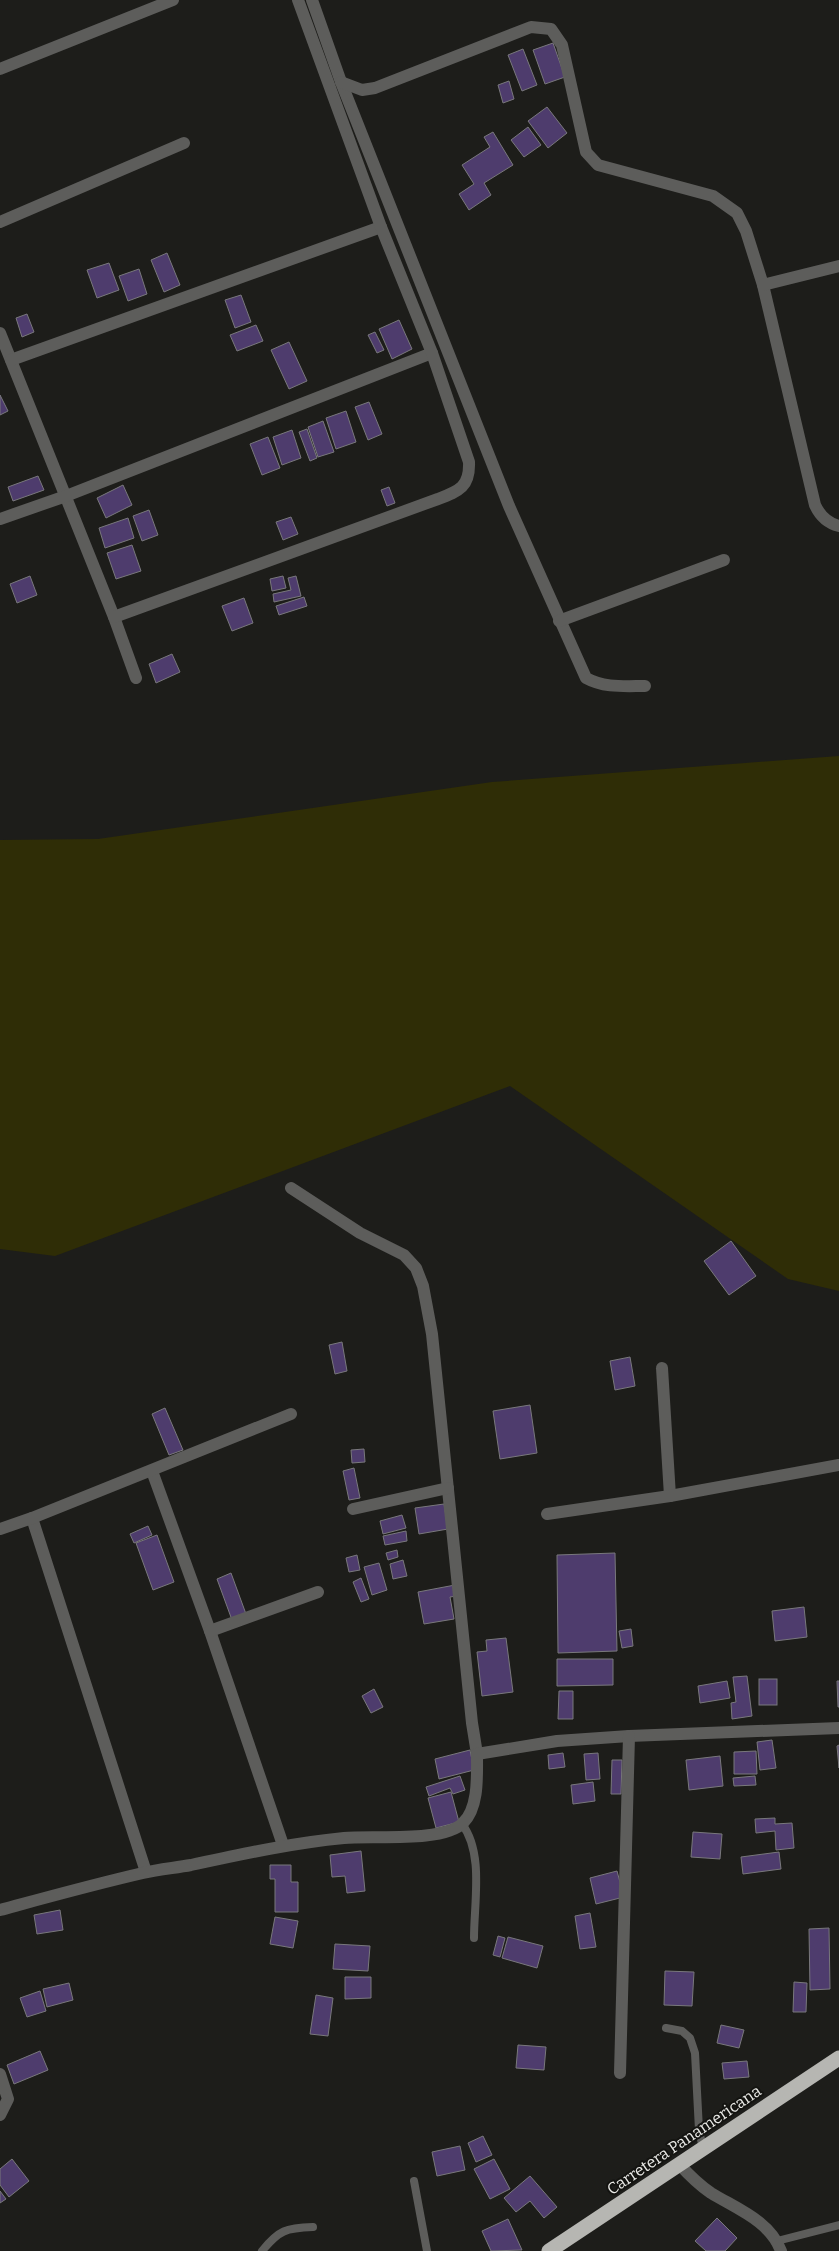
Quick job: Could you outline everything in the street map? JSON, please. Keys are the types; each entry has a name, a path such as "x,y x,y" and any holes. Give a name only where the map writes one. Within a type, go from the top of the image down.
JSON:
{"highway":[{"name":"Carretera Panamericana","path":"549,2251 839,2058"}],"street":[{"path":"0,69 173,0"},
{"path":"114,617 456,492 464,485 470,475 470,462 432,353 381,227 298,0"},
{"path":"312,0 341,82 508,506 586,678 596,684 610,686 645,686"},
{"path":"341,82 362,90 375,88 531,26 551,29 562,45 586,152 598,165 703,193 725,203 737,213 743,224 763,284 814,505 818,513 828,522 839,526"},
{"path":"0,222 184,143"},
{"path":"11,360 381,227"},
{"path":"763,284 839,266"},
{"path":"0,333 114,617 136,678"},
{"path":"0,519 66,496 432,353"},
{"path":"560,621 724,560"},
{"path":"0,1910 146,1872 175,1868 283,1845 346,1838 405,1838 441,1832 462,1824 469,1813 474,1798 477,1754 472,1723 432,1334 423,1286 416,1268 404,1255 360,1233 291,1188"},
{"path":"662,1368 670,1496"},
{"path":"0,1529 32,1518 291,1414"},
{"path":"547,1514 670,1496 839,1465"},
{"path":"152,1470 210,1630 283,1845"},
{"path":"353,1509 448,1488"},
{"path":"32,1518 146,1872"},
{"path":"210,1630 318,1592"},
{"path":"477,1754 557,1741 629,1736 839,1728"},
{"path":"620,2073 629,1736"},
{"path":"0,2074 8,2099 0,2115"},
{"path":"679,2164 709,2192 765,2226 779,2246"}],"lane":[{"path":"462,1824 470,1834 475,1850 474,1938"},
{"path":"666,2028 682,2031 690,2038 695,2053 698,2112 703,2149"},
{"path":"414,2182 427,2251"},
{"path":"779,2246 839,2225"},
{"path":"262,2251 275,2235 288,2228 313,2226"}],"shaded area":[{"path":"839,756 839,1291 788,1279 510,1086 55,1256 0,1249 0,840 98,839 492,782"}],"building":[{"path":"553,43 565,77 545,84 533,50"},
{"path":"523,49 537,85 522,91 508,55"},
{"path":"509,81 514,99 503,103 498,85"},
{"path":"547,107 567,133 548,148 528,121"},
{"path":"528,127 541,145 524,157 511,140"},
{"path":"493,132 513,165 484,183 491,195 469,210 459,194 474,184 462,165 490,147 484,137"},
{"path":"167,253 180,285 164,292 151,260"},
{"path":"109,263 119,290 97,298 87,270"},
{"path":"139,269 147,294 128,301 119,276"},
{"path":"241,295 251,322 235,328 225,300"},
{"path":"27,314 34,332 22,337 16,318"},
{"path":"399,320 412,349 392,359 379,329"},
{"path":"256,325 263,341 237,351 230,335"},
{"path":"375,332 384,350 377,353 368,335"},
{"path":"289,342 307,381 289,389 271,350"},
{"path":"0,395 8,411 0,415"},
{"path":"369,402 382,434 368,440 355,407"},
{"path":"346,411 356,442 336,449 326,418"},
{"path":"323,421 334,452 318,457 308,427"},
{"path":"307,429 317,458 310,461 299,432"},
{"path":"292,430 301,458 282,465 273,437"},
{"path":"268,437 280,468 262,475 250,444"},
{"path":"38,476 44,490 13,501 8,487"},
{"path":"123,485 132,505 106,518 97,498"},
{"path":"389,487 395,503 387,506 381,490"},
{"path":"149,510 158,535 142,541 133,516"},
{"path":"291,517 298,534 283,540 276,522"},
{"path":"128,518 134,538 105,548 99,528"},
{"path":"132,545 141,571 116,579 107,553"},
{"path":"30,576 37,595 17,603 10,584"},
{"path":"283,576 286,588 272,591 270,579"},
{"path":"296,576 301,596 274,602 273,594 291,590 288,578"},
{"path":"304,597 307,606 279,615 276,606"},
{"path":"244,598 253,623 232,631 222,606"},
{"path":"172,654 180,672 156,683 149,664"},
{"path":"731,1241 756,1276 729,1295 704,1261"},
{"path":"342,1342 347,1371 335,1374 329,1345"},
{"path":"630,1357 635,1386 615,1390 610,1361"},
{"path":"530,1405 537,1453 500,1459 493,1411"},
{"path":"165,1408 183,1450 169,1455 152,1414"},
{"path":"364,1449 365,1462 352,1463 351,1450"},
{"path":"354,1468 360,1498 349,1500 343,1471"},
{"path":"444,1504 448,1529 419,1534 415,1508"},
{"path":"402,1515 406,1528 383,1534 380,1521"},
{"path":"148,1526 152,1535 134,1543 130,1534"},
{"path":"406,1531 407,1541 385,1545 383,1536"},
{"path":"157,1535 174,1582 153,1590 136,1543"},
{"path":"397,1550 398,1557 388,1560 386,1553"},
{"path":"615,1553 617,1651 558,1653 557,1555"},
{"path":"357,1555 360,1570 349,1572 346,1558"},
{"path":"403,1560 407,1576 393,1579 390,1564"},
{"path":"379,1563 387,1590 372,1595 364,1567"},
{"path":"231,1573 246,1614 232,1620 217,1579"},
{"path":"361,1578 369,1599 361,1602 353,1582"},
{"path":"455,1585 457,1596 450,1597 454,1619 424,1624 418,1592"},
{"path":"804,1607 807,1637 775,1641 772,1611"},
{"path":"631,1629 633,1646 622,1648 619,1631"},
{"path":"506,1638 513,1692 482,1696 477,1652 487,1651 486,1640"},
{"path":"557,1659 613,1659 613,1685 557,1686"},
{"path":"747,1676 752,1716 732,1719 731,1703 736,1702 733,1677"},
{"path":"759,1679 777,1679 777,1705 759,1705"},
{"path":"727,1681 730,1698 700,1703 698,1686"},
{"path":"837,1681 839,1681 839,1707 838,1707"},
{"path":"374,1689 383,1707 371,1713 362,1696"},
{"path":"559,1691 573,1691 573,1719 558,1719"},
{"path":"772,1740 776,1768 760,1770 757,1742"},
{"path":"839,1745 839,1768 837,1746"},
{"path":"470,1750 474,1770 439,1779 435,1759"},
{"path":"756,1751 757,1774 734,1774 734,1752"},
{"path":"563,1753 565,1767 549,1769 548,1755"},
{"path":"598,1753 600,1779 586,1780 584,1754"},
{"path":"720,1756 723,1786 689,1790 686,1760"},
{"path":"612,1760 622,1760 621,1794 611,1794"},
{"path":"460,1776 465,1790 453,1794 450,1788 429,1796 426,1787"},
{"path":"755,1776 756,1785 734,1786 733,1778"},
{"path":"593,1782 595,1801 573,1804 571,1785"},
{"path":"451,1792 459,1822 436,1828 428,1798"},
{"path":"775,1818 775,1824 792,1823 794,1848 776,1850 775,1831 756,1833 755,1819"},
{"path":"693,1832 722,1834 720,1859 691,1857"},
{"path":"361,1851 365,1891 347,1893 345,1876 332,1877 330,1855"},
{"path":"779,1852 781,1869 743,1874 741,1857"},
{"path":"270,1865 291,1865 291,1882 298,1882 298,1912 275,1912 275,1879 270,1879"},
{"path":"617,1871 624,1897 596,1904 590,1878"},
{"path":"60,1910 63,1930 37,1934 34,1915"},
{"path":"590,1913 596,1947 580,1949 575,1916"},
{"path":"275,1917 298,1921 293,1948 270,1944"},
{"path":"829,1928 830,1989 810,1990 809,1929"},
{"path":"498,1936 505,1938 500,1957 493,1955"},
{"path":"508,1937 543,1946 537,1968 502,1958"},
{"path":"335,1944 370,1946 368,1971 333,1969"},
{"path":"665,1971 694,1972 692,2006 664,2005"},
{"path":"345,1977 371,1977 371,1998 345,1999"},
{"path":"794,1982 807,1983 806,2012 793,2012"},
{"path":"69,1983 73,2000 47,2007 43,1989"},
{"path":"40,1991 46,2011 27,2017 20,1998"},
{"path":"316,1995 333,1998 328,2036 310,2034"},
{"path":"721,2025 744,2030 739,2048 717,2043"},
{"path":"518,2045 546,2047 544,2070 516,2068"},
{"path":"40,2051 48,2070 14,2084 7,2065"},
{"path":"747,2061 749,2077 724,2079 722,2063"},
{"path":"483,2136 492,2155 476,2162 468,2143"},
{"path":"460,2146 465,2170 437,2176 432,2152"},
{"path":"12,2159 29,2181 9,2197 0,2185 0,2169"},
{"path":"494,2159 510,2189 490,2199 474,2169"},
{"path":"530,2176 557,2207 544,2218 530,2201 516,2212 504,2198"},
{"path":"0,2191 6,2199 0,2203"},
{"path":"717,2218 737,2238 725,2251 706,2251 695,2241"},
{"path":"508,2219 522,2250 491,2251 482,2231"}]}
